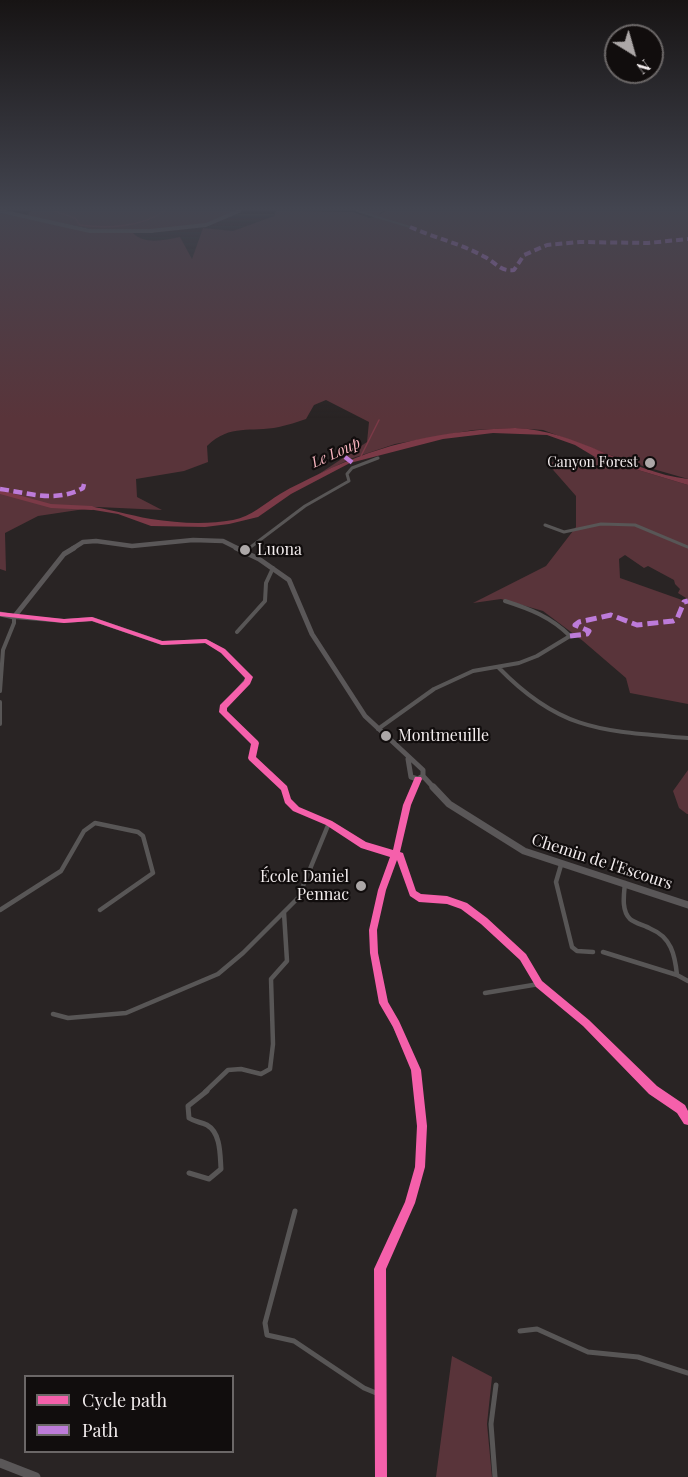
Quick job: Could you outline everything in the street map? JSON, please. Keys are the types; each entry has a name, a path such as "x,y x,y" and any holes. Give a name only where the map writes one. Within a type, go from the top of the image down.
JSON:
{"street":[{"path":"246,551 305,506 349,481 347,474 352,468 378,458"},
{"path":"545,525 564,532 601,524 635,525 688,547"},
{"name":"Chemin de l'Escours","path":"16,614 64,554 83,542 96,541 132,546 223,541 273,567 293,584 312,634 365,716 423,770 421,777"},
{"path":"237,633 265,601 266,583 273,567"},
{"path":"378,730 434,689 473,671 499,668 537,656 570,636 542,613 505,601"},
{"path":"0,614 64,621 92,618 154,641 162,643 206,641 223,651 249,677 248,682 223,707 223,712 255,743 252,758 284,788 288,801 296,809 329,823 364,845 400,856 413,893 419,898 447,900 464,906 484,921 523,957 539,984 586,1023 653,1090 681,1109 688,1120"},
{"path":"0,691 3,650 16,614"},
{"path":"499,668 529,699 546,710 585,726 595,729 688,738"},
{"path":"0,702 0,724"},
{"name":"Chemin de l'Escours","path":"406,755 411,769 410,775 421,777 457,809 524,851 561,866 626,883 688,905"},
{"path":"411,769 419,767"},
{"path":"381,1477 381,1269 410,1203 420,1167 422,1126 416,1070 396,1023 384,1003 374,953 373,930 382,890 398,847 407,805 421,777"},
{"path":"0,910 61,871 84,831 95,823 138,832 143,836 153,873 100,910"},
{"path":"53,1014 68,1018 126,1013 218,974 243,953 298,898 329,823"},
{"path":"561,866 556,882 572,947 577,951 593,952"},
{"path":"626,883 623,909 627,917 632,922 652,929 668,942 675,958 677,975"},
{"path":"189,1173 209,1179 221,1168 220,1151 214,1130 207,1125 192,1121 189,1118 188,1106 209,1090 224,1072 230,1069 237,1068 259,1075 270,1069 273,1044 272,978 287,961 284,913"},
{"path":"603,952 677,975 688,981"},
{"path":"485,993 539,984"},
{"path":"296,1211 265,1330 267,1335 294,1341 364,1388 381,1395"},
{"path":"520,1331 529,1328 544,1330 589,1352 619,1354 651,1360 669,1364 688,1373"},
{"path":"495,1477 491,1424 496,1385"},
{"path":"0,1463 36,1477"}],"shaded area":[{"path":"0,280 688,280 688,479 629,462 543,430 515,428 473,430 395,444 350,459 316,476 367,442 369,422 326,400 314,405 306,419 269,429 241,430 224,434 207,446 208,462 184,471 136,479 137,497 162,510 98,507 38,516 5,533 6,571 0,569"},
{"name":"Le Loup","path":"515,428 537,430 581,443 644,468 688,479 688,485 595,457 575,445 547,435 493,433 443,439 350,463 291,494 258,517 229,524 205,527 151,526 118,514 82,508 84,506 93,507 151,519 181,522 212,523 233,520 252,513 300,483 344,463 391,446 439,435"},
{"path":"595,457 688,485 688,704 630,693 626,678 543,611 501,599 473,603 546,566 576,527 576,496 547,463","holes":["625,555 644,568 648,566 674,580 680,589 678,593 686,598 682,600 620,578 619,559"]},
{"path":"688,770 687,814 679,808 673,791"},
{"path":"452,1356 492,1377 487,1424 492,1477 436,1477"}],"waterway":[{"path":"361,456 379,420"},
{"name":"Le Loup","path":"0,492 51,506 92,508"}],"marked path":[{"path":"345,457 354,464"},
{"path":"0,489 53,497 73,493 83,488 84,484"},
{"path":"570,636 587,634 589,631 575,625 579,622 611,615 637,625 673,621 677,619 684,602 688,601"}],"cycle path":[{"path":"0,614 64,621 92,619 162,643 206,641 223,651 249,677 223,707 223,712 255,743 252,758 284,788 288,801 296,809 329,823 364,845 400,856 413,893 419,898 447,900 464,906 484,921 523,957 539,984 586,1023 653,1090 681,1109 688,1120"},
{"path":"381,1477 380,1269 410,1203 420,1167 422,1126 416,1070 384,1003 374,953 373,930 382,890 398,847 407,805 418,779"}],"place":[{"name":"Canyon Forest","path":"650,463"},
{"name":"Luona","path":"245,550"},
{"name":"Montmeuille","path":"386,736"},
{"name":"École Daniel Pennac","path":"361,886"}]}
